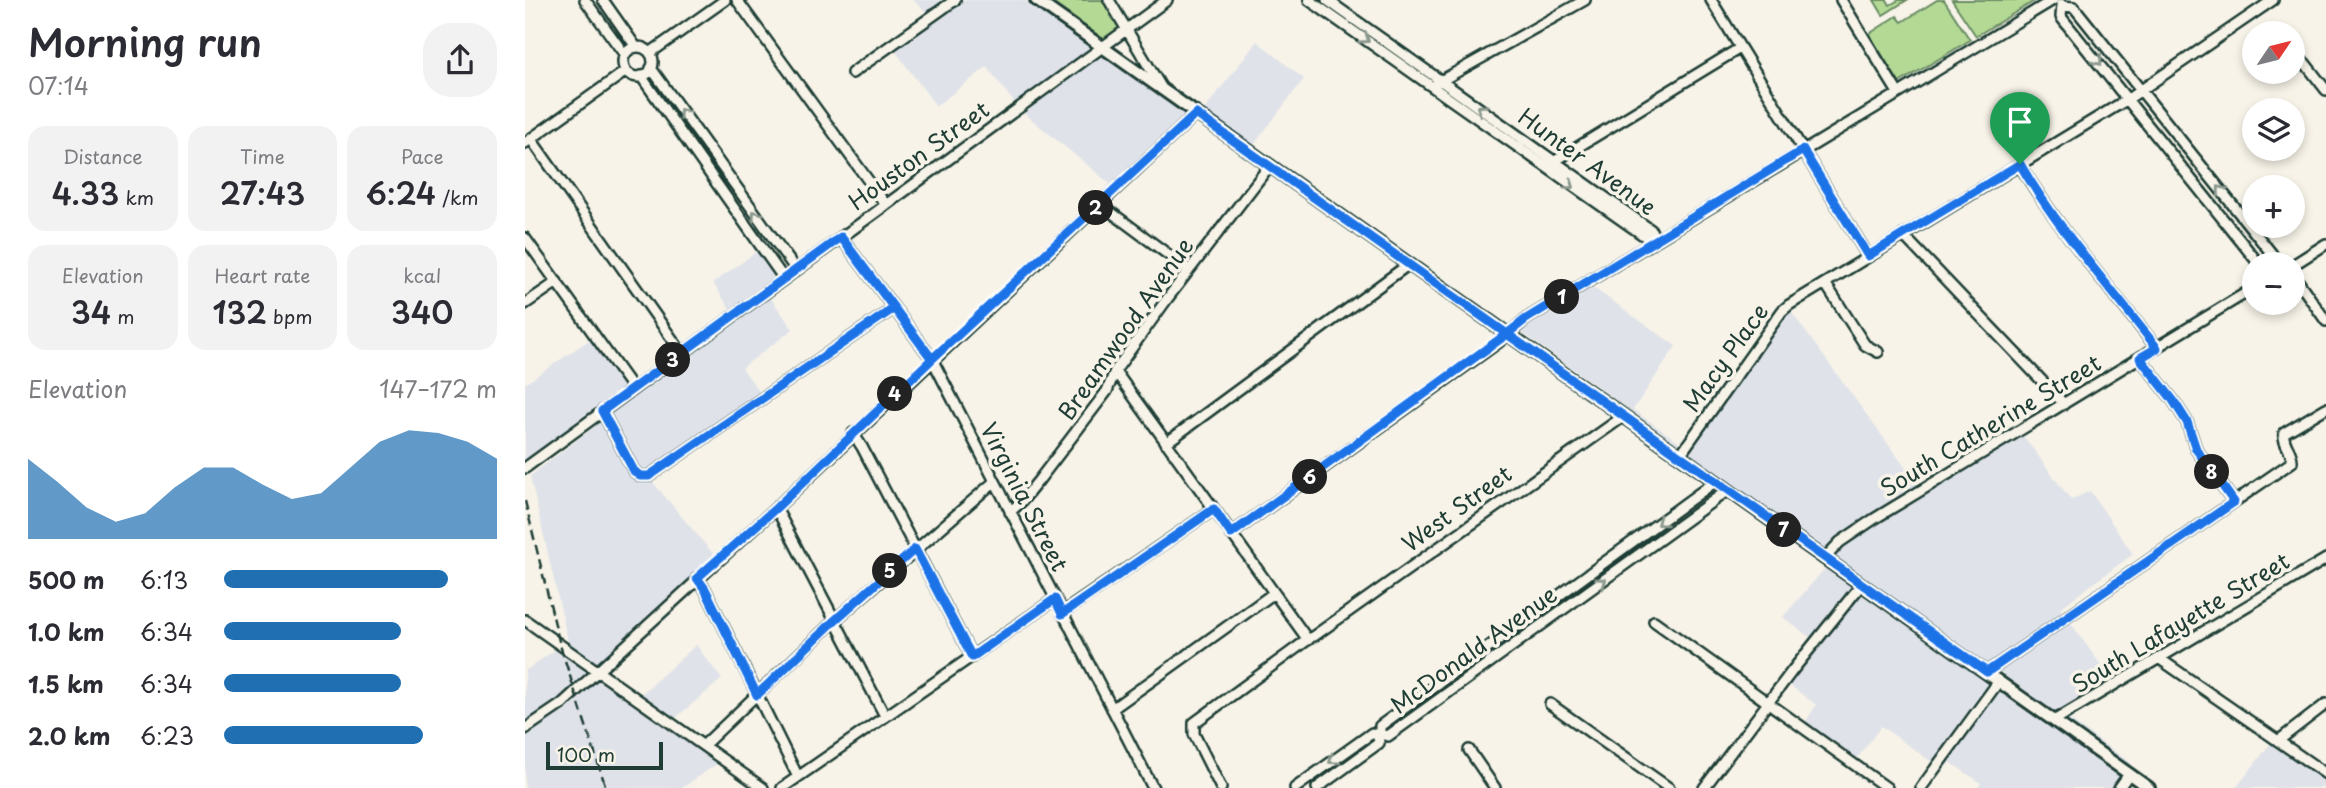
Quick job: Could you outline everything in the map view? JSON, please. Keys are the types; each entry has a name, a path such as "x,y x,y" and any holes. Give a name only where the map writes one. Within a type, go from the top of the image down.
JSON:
{"main road":[{"path":"1036,0 2149,788"}],"street":[{"path":"585,0 625,55"},
{"path":"603,0 636,47"},
{"path":"650,53 725,0"},
{"path":"737,0 885,205"},
{"path":"852,73 954,0"},
{"path":"1109,0 1162,88"},
{"name":"Houston Street","path":"525,468 1167,0"},
{"name":"Hunter Avenue","path":"1309,0 1651,230 1654,238"},
{"path":"1320,8 1328,0"},
{"name":"Hunter Avenue","path":"1328,0 1436,84"},
{"path":"1436,84 1585,0"},
{"path":"1711,0 1868,256"},
{"path":"1841,0 1898,93"},
{"name":"Macy Place","path":"1680,456 1782,311 1825,282 2128,99 2273,0"},
{"path":"2058,2 2061,17 2249,252"},
{"path":"1231,534 1526,319 1654,238 1898,93 2058,2 2074,7 2270,252"},
{"path":"636,47 644,48 653,61 651,68 641,76 633,76 623,64 625,55 636,47"},
{"path":"1550,164 1740,48"},
{"path":"2305,63 2326,90"},
{"path":"651,68 796,270"},
{"path":"627,71 528,141 682,353"},
{"path":"641,76 783,279"},
{"path":"525,729 562,704 776,508 1196,114"},
{"path":"704,166 715,158"},
{"path":"2020,164 2063,230 2157,348"},
{"name":"Breamwood Avenue","path":"1010,512 1039,480 1107,391 1115,371 1269,165"},
{"path":"1100,204 1189,270"},
{"path":"1903,235 2064,404"},
{"name":"Virginia Street","path":"841,237 932,359 1153,788"},
{"path":"525,238 633,389"},
{"path":"2305,257 2326,244"},
{"path":"1166,443 1409,264"},
{"path":"525,304 557,282"},
{"path":"1825,282 1865,345 1878,352"},
{"path":"2305,291 2326,321"},
{"name":"South Catherine Street","path":"1824,559 1840,542 1874,519 2242,295"},
{"path":"602,411 634,471 640,476 649,476 894,308"},
{"path":"2140,358 2173,400 2187,422 2196,449 2234,502"},
{"path":"1115,371 1274,593 1312,638"},
{"path":"1987,672 2292,461 2293,456 2283,439 2284,433 2326,408"},
{"name":"West Street","path":"1221,788 1194,734 1194,723 1624,416"},
{"path":"853,433 972,657"},
{"name":"McDonald Avenue","path":"1716,481 1380,726 1380,734 1388,736 1728,490"},
{"path":"704,746 834,621 994,482"},
{"path":"776,508 885,716"},
{"path":"1062,614 1214,509"},
{"name":"South Lafayette Street","path":"2055,720 2326,559"},
{"path":"697,578 705,589 798,777"},
{"path":"1704,788 1767,703 1861,585"},
{"path":"1112,709 1274,593"},
{"path":"782,788 1055,599"},
{"path":"525,620 763,788"},
{"path":"1654,621 1887,788"},
{"path":"2160,659 2326,774"},
{"path":"1921,788 1999,681"},
{"path":"1550,704 1669,788"},
{"path":"2278,741 2326,704"},
{"name":"McDonald Avenue","path":"1295,788 1372,733 1378,736 1379,743 1317,788"},
{"path":"1469,750 1495,788"},
{"path":"2119,788 2129,774"}],"shaded area":[{"path":"913,0 1024,0 1187,111 1205,109 1257,41 1304,79 1246,155 1191,114 1114,187 1020,110 987,67 936,106 893,48 933,18"},
{"path":"759,250 778,278 764,289 793,329 742,368 761,394 645,473 715,556 591,671 631,703 696,645 722,679 666,726 718,763 682,788 525,788 525,671 568,641 530,476 736,318 713,283"},
{"path":"1588,284 1676,346 1633,410 1689,449 1789,309 1924,493 2021,433 2071,500 2090,491 2133,554 2060,608 2113,682 2060,713 2131,763 2113,788 1978,788 1981,783 1950,762 1943,770 1881,726 1856,760 1805,723 1816,705 1788,684 1820,645 1783,617 1835,557 1518,330"},
{"path":"592,338 626,388 525,463 525,384"},
{"path":"2271,743 2326,782 2326,788 2236,788"}],"green space":[{"path":"1036,0 1109,0 1126,29 1102,45"},
{"path":"1874,0 1887,0 1890,5 1899,0 1907,0 1883,15"},
{"path":"1937,0 1944,0 1970,40 1899,83 1869,34 1897,16 1902,22"},
{"path":"1952,0 2036,0 1976,36"}],"railway":[{"path":"525,501 560,645 606,788"}],"route":[{"path":"2020,164 1868,256 1803,150 1526,319 1507,334 1196,114 932,359 841,237 602,411 634,471 640,476 649,476 894,308 932,359 776,508 697,578 757,695 915,549 972,657 1055,599 1062,614 1214,509 1231,534 1507,334 1987,672 2234,502 2196,449 2187,422 2173,400 2140,358 2157,348 2063,230 2020,164"}]}
